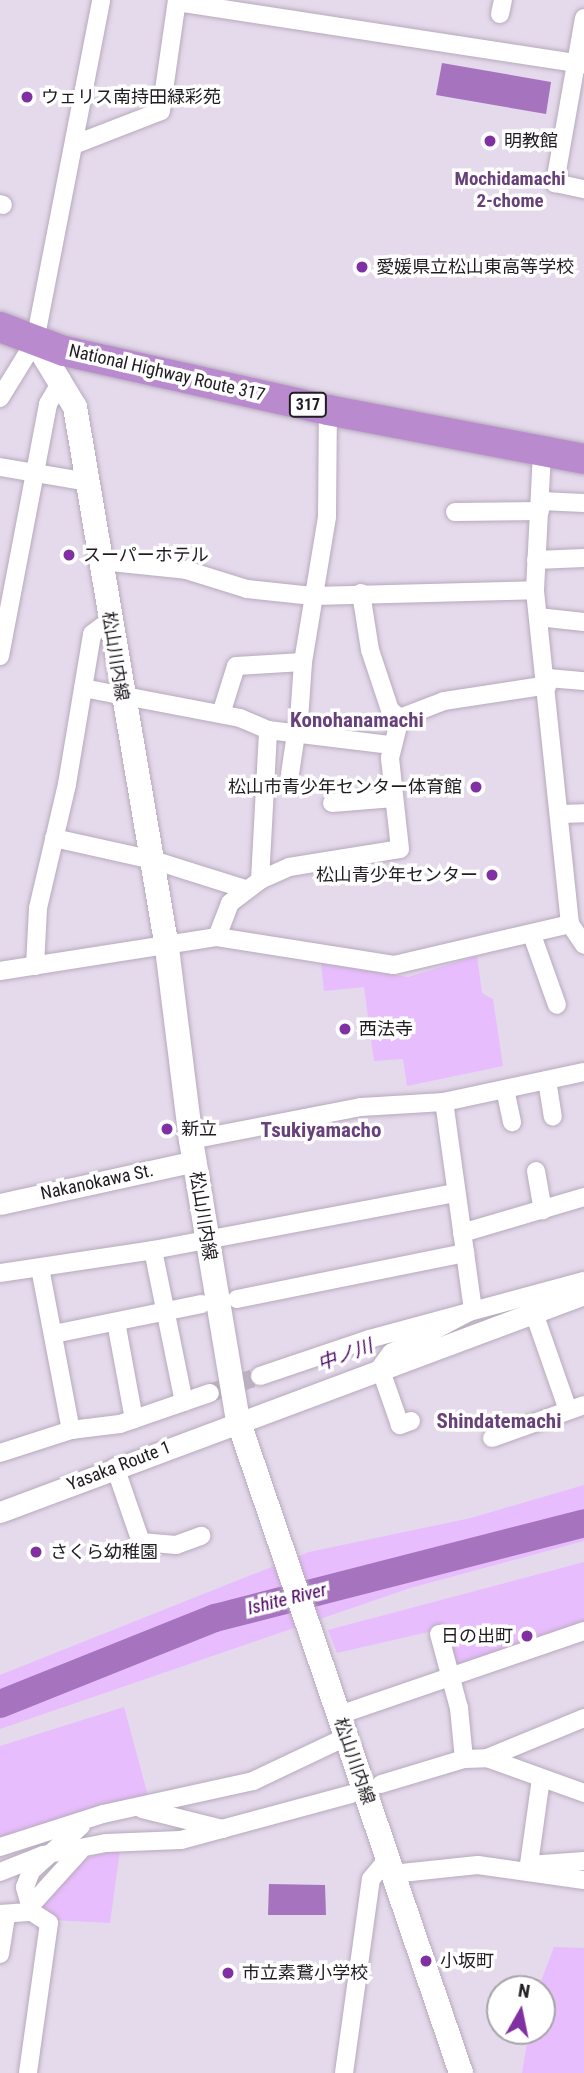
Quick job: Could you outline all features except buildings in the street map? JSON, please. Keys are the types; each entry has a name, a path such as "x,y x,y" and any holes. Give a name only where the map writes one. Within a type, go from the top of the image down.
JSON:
{"highway":[{"name":"National Highway Route 317","path":"0,327 35,341 328,410 584,459"}],"main road":[{"name":"松山川内線","path":"35,341 62,380 75,407 121,695 153,860 206,1239 237,1420 278,1549 343,1726 461,2073"}],"street":[{"path":"0,398 35,341 76,144 102,0"},
{"path":"76,144 161,111 177,1 580,63"},
{"path":"584,18 580,63 555,183 584,189"},
{"path":"0,656 48,404 62,380"},
{"path":"290,774 297,734 303,662 327,517 328,410"},
{"path":"542,451 535,590 548,681 561,814 575,876 570,924 584,944"},
{"path":"0,467 88,482"},
{"path":"455,512 584,503"},
{"path":"536,560 584,558"},
{"path":"101,561 186,570 247,589 313,596 535,590"},
{"path":"361,593 370,650 390,710 400,718"},
{"path":"538,617 584,622"},
{"path":"35,966 35,927 92,634 109,621"},
{"path":"221,714 236,666 303,662"},
{"path":"400,718 444,701 548,681 584,681"},
{"path":"83,688 221,714 268,730 391,745"},
{"path":"217,937 230,903 253,885 289,867 400,849 391,745 400,718"},
{"path":"253,885 268,730"},
{"path":"332,803 394,798"},
{"path":"561,814 584,813"},
{"path":"54,838 253,885"},
{"path":"0,971 167,948 217,937 394,965 570,924"},
{"path":"532,935 556,1005"},
{"path":"193,1150 361,1107 444,1102 584,1072"},
{"path":"547,1080 553,1117"},
{"path":"505,1089 512,1122"},
{"path":"444,1102 473,1310"},
{"name":"Nakanokawa St.","path":"0,1204 193,1150"},
{"path":"536,1171 543,1210"},
{"path":"0,1273 153,1251 456,1193"},
{"path":"462,1233 584,1197"},
{"path":"153,1251 184,1402"},
{"path":"237,1299 465,1253"},
{"path":"40,1268 71,1430"},
{"path":"260,1376 473,1310 584,1281"},
{"name":"Yasaka Route 1","path":"0,1512 237,1420 584,1294"},
{"path":"54,1334 202,1304"},
{"path":"411,1421 400,1425 380,1368 391,1353 473,1310"},
{"path":"492,1438 576,1407 534,1312"},
{"path":"116,1322 134,1419"},
{"path":"0,1453 71,1430 134,1419 210,1393"},
{"path":"115,1467 141,1542 176,1545 201,1536"},
{"path":"0,1847 103,1814 253,1781 343,1726 451,1677 584,1631"},
{"path":"439,1634 451,1677 464,1759"},
{"path":"382,1784 464,1759 487,1758 584,1717"},
{"path":"487,1758 584,1793"},
{"path":"529,1867 541,1779"},
{"path":"0,1872 43,1856 80,1851 106,1843 181,1840 351,1794"},
{"path":"135,1808 223,1829"},
{"path":"25,1887 43,1856 103,1814"},
{"path":"0,1954 3,1914 33,1907 80,1851"},
{"path":"344,2073 372,1879 390,1867 529,1867 584,1861"},
{"path":"529,1867 584,1880"},
{"path":"0,1872 25,1887 33,1907 49,1923 27,2073"}],"shaded area":[{"path":"442,63 551,82 546,114 436,95"},
{"path":"477,956 482,993 493,999 503,1066 407,1086 403,1059 374,1061 364,987 324,991 321,963 408,977"},
{"path":"584,1485 584,1541 410,1588 0,1729 0,1675 309,1552 471,1518"},
{"path":"584,1562 584,1623 451,1668 441,1629 337,1653 328,1630"},
{"path":"124,1707 148,1796 0,1839 0,1746"},
{"path":"112,1849 120,1850 110,1923 52,1920 41,1906 76,1862"},
{"path":"269,1884 325,1885 326,1915 268,1915"},
{"path":"554,1947 584,1948 584,2073 522,2073 527,2045 556,2045 556,1975 543,1975"}],"waterway":[{"name":"Ishite River","path":"0,1704 215,1618 584,1523"}],"tunnel":[{"path":"210,1393 260,1376"}],"place":[{"name":"ウェリス南持田緑彩苑","path":"27,97"},
{"name":"明教館","path":"490,141"},
{"name":"愛媛県立松山東高等学校","path":"362,267"},
{"name":"スーパーホテル","path":"69,555"},
{"name":"松山市青少年センター体育館","path":"476,787"},
{"name":"松山青少年センター","path":"492,875"},
{"name":"西法寺","path":"345,1029"},
{"name":"新立","path":"167,1129"},
{"name":"さくら幼稚園","path":"36,1552"},
{"name":"日の出町","path":"527,1636"},
{"name":"小坂町","path":"426,1961"},
{"name":"市立素鵞小学校","path":"228,1973"}],"district":[{"name":"Mochidamachi 2-chome","path":"510,190"},
{"name":"Konohanamachi","path":"357,720"},
{"name":"Tsukiyamacho","path":"321,1130"},
{"name":"Shindatemachi","path":"499,1421"}],"water label":[{"name":"中ノ川","path":"345,1355"}]}
